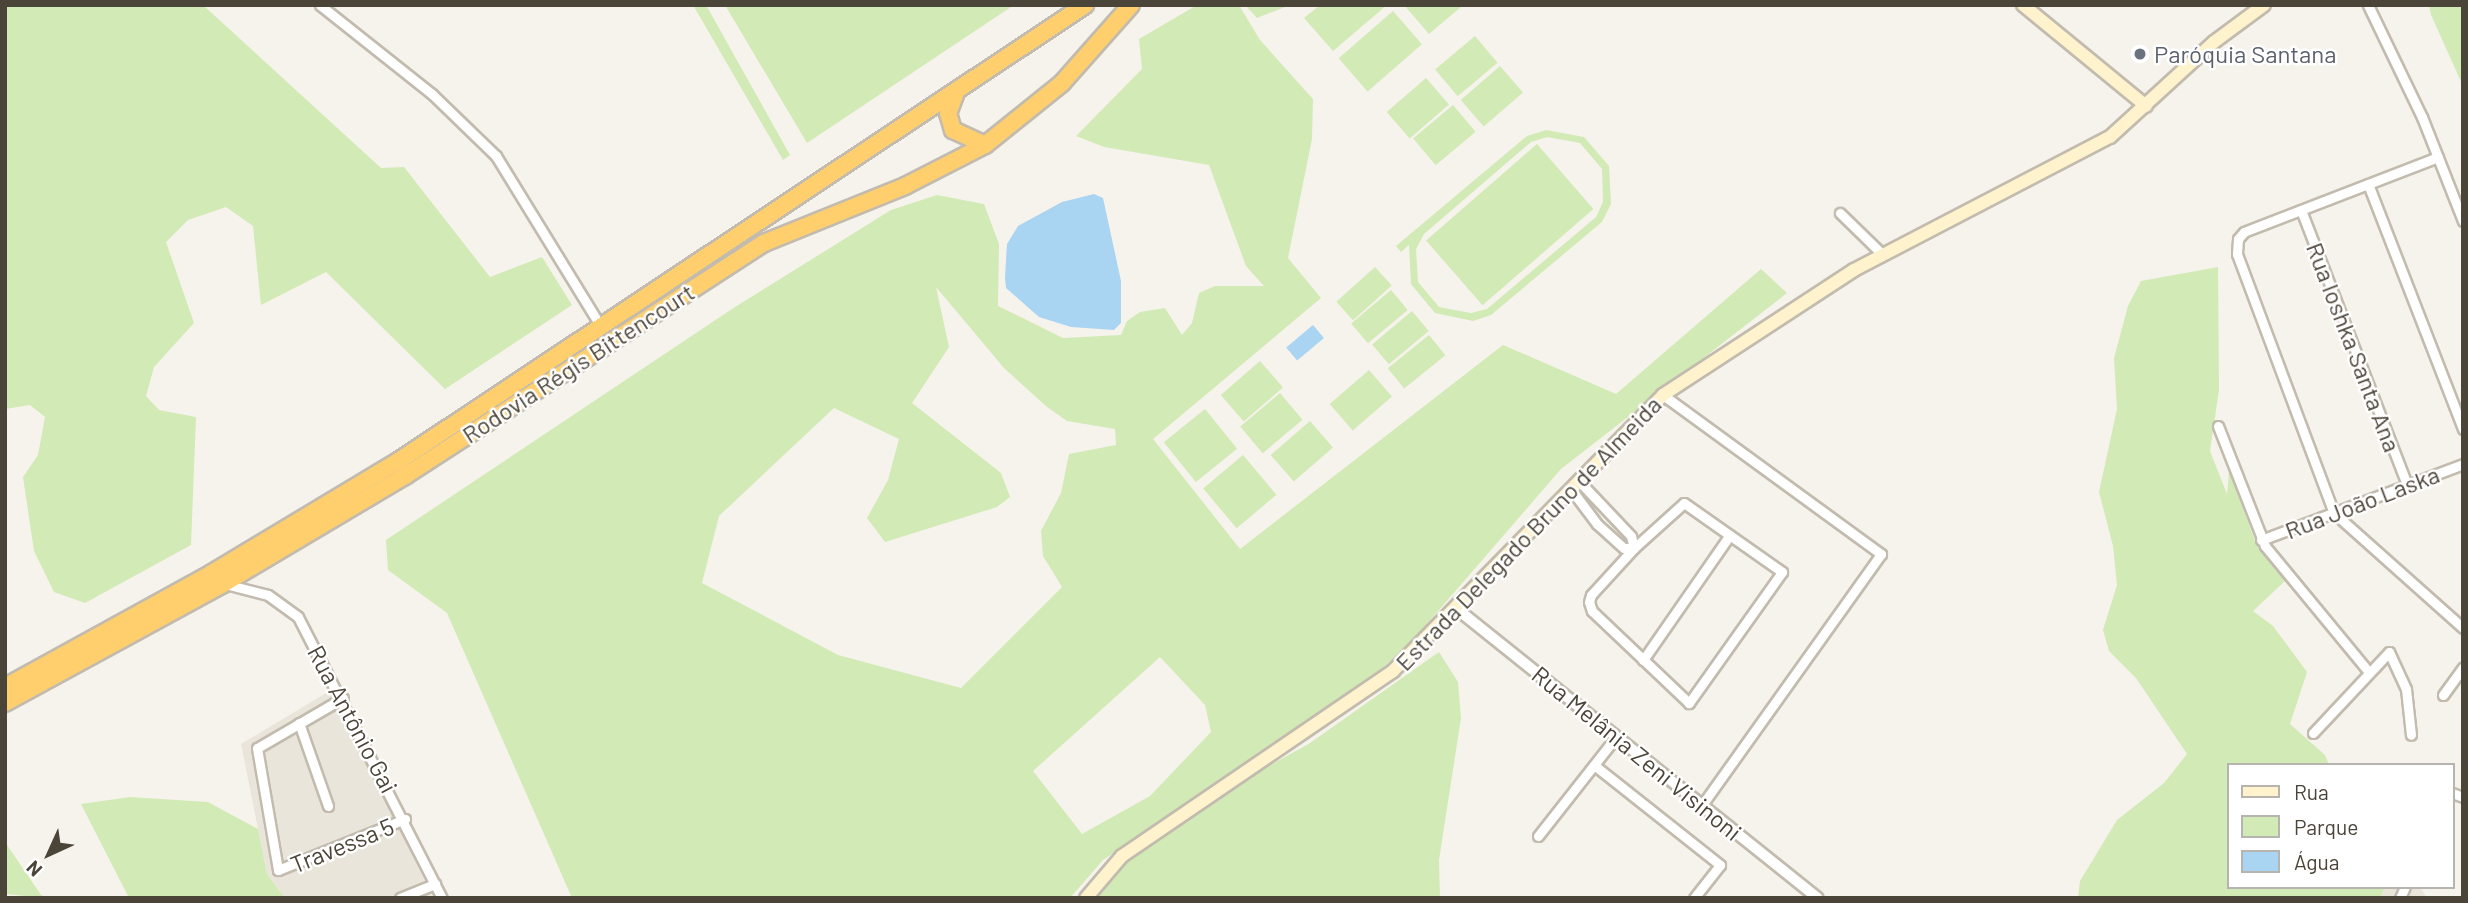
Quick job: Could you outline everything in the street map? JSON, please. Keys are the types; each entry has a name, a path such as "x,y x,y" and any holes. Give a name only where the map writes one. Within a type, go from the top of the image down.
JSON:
{"highway":[{"name":"Rodovia Régis Bittencourt","path":"5,687 378,475 1085,5"},
{"name":"Rodovia Régis Bittencourt","path":"5,703 223,584 445,451 764,243 905,186 985,145 1062,83 1130,5"},
{"path":"957,90 948,113 953,131 985,145"}],"main road":[{"path":"2022,5 2147,106"},
{"name":"Estrada Delegado Bruno de Almeida","path":"1086,898 1122,856 1372,689 1457,609 1574,484 1663,395 1883,254 2099,144 2147,106 2214,42 2264,5"}],"street":[{"path":"320,5 432,94 496,156 601,327"},
{"path":"2368,5 2438,157 2463,221"},
{"path":"2438,157 2244,232 2238,239 2246,284 2334,513 2463,628"},
{"path":"2368,184 2463,429"},
{"name":"Rua Ioshka Santa Ana","path":"2301,210 2407,485"},
{"path":"1840,214 1883,254"},
{"path":"1663,395 1881,554 1702,805"},
{"path":"2218,426 2261,540 2368,671"},
{"name":"Rua João Laska","path":"2261,540 2463,464"},
{"path":"1574,484 1631,536 1634,548"},
{"path":"1574,484 1597,524 1624,548 1634,548"},
{"path":"1684,503 1730,536 1782,572 1689,703 1592,611 1589,602 1591,595 1634,548 1684,503"},
{"path":"1643,660 1730,536"},
{"name":"Rua Antônio Gai","path":"223,584 260,592 290,608 343,698 442,898"},
{"name":"Rua Melânia Zeni Visinoni","path":"1457,609 1818,898"},
{"path":"2313,733 2368,671 2389,652 2406,689 2410,735"},
{"path":"2443,695 2463,667"},
{"path":"328,806 299,723 343,698"},
{"name":"Travessa 5","path":"299,723 257,748 278,870 405,819"},
{"path":"1538,836 1616,737"},
{"path":"1594,765 1720,865 1694,898"},
{"path":"400,898 435,884"}],"shaded area":[{"path":"331,690 433,898 285,898 267,874 241,744"},
{"path":"2384,889 2421,889 2427,898 2380,898"}],"green space":[{"path":"5,5 203,5 381,168 404,167 490,277 542,257 572,305 445,389 326,272 261,305 253,226 226,207 188,220 166,242 194,323 154,367 146,396 159,410 196,417 191,545 85,603 54,592 34,551 23,477 38,455 45,417 30,405 5,409"},
{"path":"693,5 706,5 790,155 783,160"},
{"path":"725,5 1014,5 807,143"},
{"path":"1197,5 1239,5 1260,40 1313,99 1312,139 1288,258 1321,298 1153,439 1240,549 1503,345 1616,394 1761,269 1787,293 1561,469 1413,640 1364,685 1103,860 1070,898 572,898 447,613 388,570 386,540 735,307 891,210 937,195 984,204 999,244 998,306 1063,338 1121,335 1127,321 1140,312 1165,308 1182,335 1192,323 1199,293 1215,286 1264,286 1246,266 1209,165 1104,147 1076,136 1142,69 1139,39","holes":["936,287 1004,368 1047,407 1067,421 1115,429 1116,445 1069,454 1061,493 1041,531 1043,556 1062,587 961,688 838,655 702,583 719,516 834,408 899,439 888,480 867,518 885,542 997,507 1010,497 1001,473 912,403 949,347","1160,657 1205,705 1211,732 1150,796 1082,834 1033,771"]},
{"path":"1245,5 1290,5 1257,18"},
{"path":"1320,5 1387,5 1333,51 1304,18"},
{"path":"1404,5 1461,5 1462,6 1429,34"},
{"path":"2429,5 2463,5 2463,86 2431,15"},
{"path":"1393,11 1422,44 1368,91 1339,58"},
{"path":"1475,36 1497,63 1458,96 1435,69"},
{"path":"1500,66 1523,92 1484,127 1461,100"},
{"path":"1426,78 1449,104 1410,139 1387,112"},
{"path":"1453,105 1475,132 1436,165 1413,138"},
{"path":"1546,130 1584,137 1609,166 1611,204 1602,222 1491,315 1473,321 1435,313 1411,284 1409,245 1401,252 1396,246 1527,136","holes":["1547,137 1580,143 1602,169 1603,202 1596,217 1487,309 1471,313 1439,307 1418,282 1416,249 1424,234 1531,142"]},
{"path":"1537,144 1593,209 1482,305 1426,240"},
{"path":"1375,267 1392,286 1353,320 1336,302"},
{"path":"2218,267 2219,390 2210,451 2227,494 2229,471 2257,546 2285,581 2253,611 2273,626 2307,672 2290,724 2325,755 2328,763 2226,763 2226,889 2384,889 2380,898 2078,898 2080,881 2117,820 2164,783 2187,754 2136,678 2109,651 2103,630 2117,585 2113,546 2099,492 2117,409 2114,358 2128,306 2141,281"},
{"path":"1391,290 1408,310 1368,343 1351,323"},
{"path":"1412,311 1429,331 1389,364 1372,344"},
{"path":"1429,335 1445,355 1404,389 1388,368"},
{"path":"1260,361 1283,387 1244,422 1221,395"},
{"path":"1369,370 1392,396 1353,431 1330,404"},
{"path":"1280,393 1302,420 1263,453 1240,426"},
{"path":"1205,409 1237,449 1196,482 1164,442"},
{"path":"1310,421 1333,447 1294,482 1271,455"},
{"path":"1243,455 1276,495 1237,528 1203,488"},
{"path":"1439,652 1458,682 1461,718 1439,860 1440,898 1095,898 1115,868 1242,781 1310,743"},
{"path":"130,797 208,802 258,829 267,874 285,898 129,898 81,804"},
{"path":"5,842 41,895 47,898 5,894"}],"water":[{"path":"1094,194 1103,198 1121,281 1121,323 1114,330 1071,327 1039,317 1006,288 1007,244 1018,226 1062,202"},
{"path":"1313,325 1324,338 1297,361 1286,347"}],"place":[{"name":"Paróquia Santana","path":"2140,54"}]}
